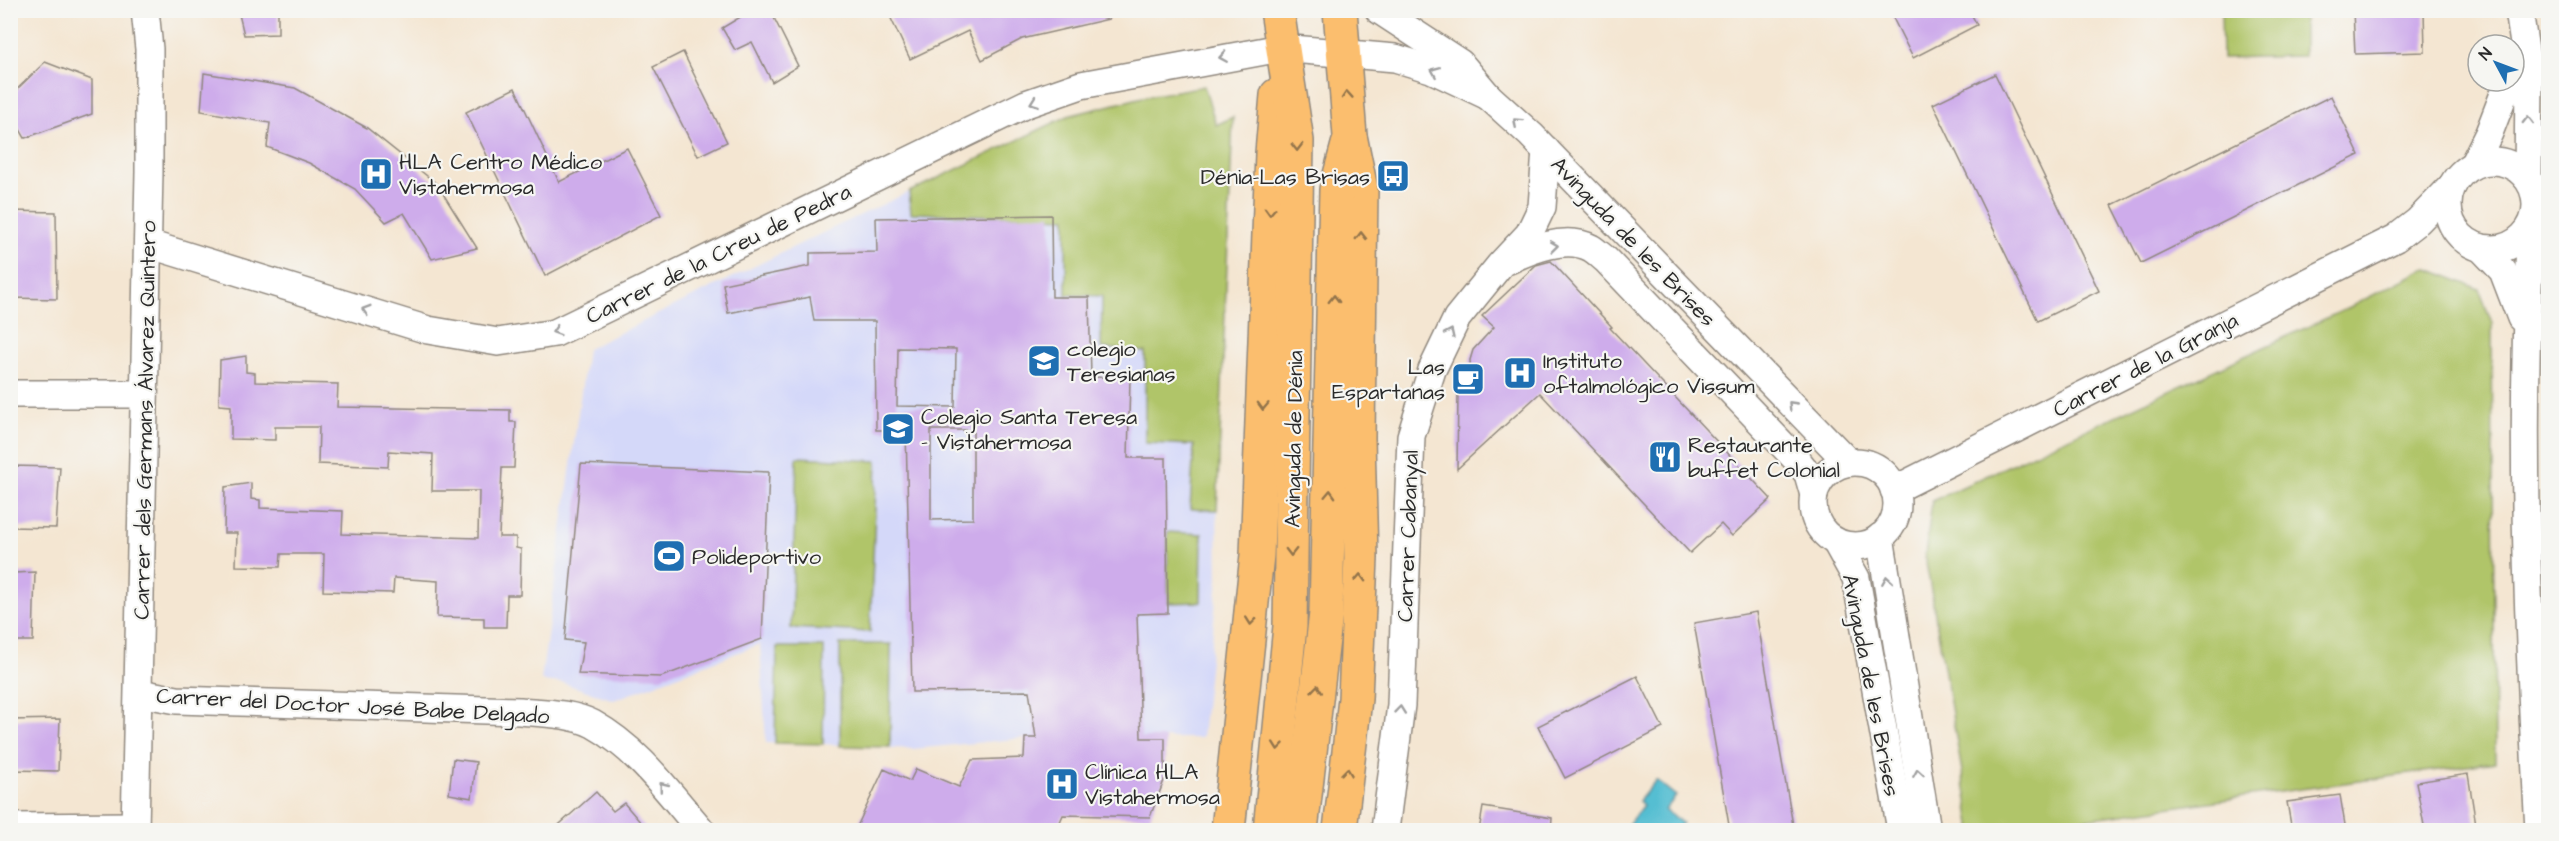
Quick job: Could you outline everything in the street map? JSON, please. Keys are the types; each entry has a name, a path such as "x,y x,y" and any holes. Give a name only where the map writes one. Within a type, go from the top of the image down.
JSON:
{"main road":[{"name":"Avinguda de Dénia","path":"1270,831 1290,626 1297,141 1277,10"},
{"name":"Avinguda de Dénia","path":"1340,10 1350,136 1361,189 1358,438 1361,558 1355,699 1340,831"},
{"name":"Avinguda de Dénia","path":"1228,831 1257,555 1272,153 1281,48"},
{"name":"Avinguda de Dénia","path":"1301,831 1326,613 1336,190 1350,136"}],"street":[{"name":"Avinguda de les Brises","path":"1379,10 1460,63 1488,96 1545,150 1848,462"},
{"path":"2516,33 2519,10"},
{"path":"2519,10 2529,78 2528,179 2536,202 2531,227 2525,328 2530,676 2539,831"},
{"name":"Carrer dels Germans Álvarez Quintero","path":"135,828 140,693 148,244 148,49 138,14"},
{"name":"Carrer de la Creu de Pedra","path":"148,244 428,330 498,342 555,333 1026,104 1081,85 1281,48 1344,53"},
{"name":"Avinguda de les Brises","path":"1344,53 1395,58 1422,66 1488,96"},
{"path":"2504,93 2489,133 2473,165 2461,174 2452,186 2448,199 2449,212 2453,225 2503,271 2525,328"},
{"name":"Avinguda de les Brises","path":"1500,265 1529,234 1542,207 1545,150"},
{"path":"2473,165 2497,161 2509,164 2528,179"},
{"name":"Carrer de la Granja","path":"1894,490 2396,237 2418,221 2452,186"},
{"path":"2471,242 2496,249 2510,246 2531,227"},
{"name":"Carrer de la Granja","path":"2396,237 2471,242"},
{"name":"Avinguda de les Brises","path":"1500,265 1528,250 1549,246 1575,243 1590,248 1606,260 1797,460 1808,474 1814,495"},
{"name":"Carrer Cabanyal","path":"1385,831 1401,705 1411,436 1432,370 1457,318 1500,265"},
{"path":"10,394 144,394"},
{"path":"1848,462 1876,467 1887,477 1894,490 1897,502 1895,516 1889,528 1880,537 1858,546 1836,542 1817,522 1813,509 1814,495 1826,474 1836,466 1848,462"},
{"name":"Avinguda de les Brises","path":"1880,537 1928,831"},
{"name":"Avinguda de les Brises","path":"1836,542 1856,578 1900,831"},
{"name":"Carrer del Doctor José Babe Delgado","path":"140,693 177,700 508,710 559,714 591,723 644,763 701,831"},
{"path":"10,827 135,828"}],"shaded area":[{"name":"Colegio Santa Teresa - Vistahermosa","path":"1204,86 1216,125 1233,117 1217,510 1218,580 1202,738 1025,738 913,749 766,743 760,644 614,700 563,683 541,681 587,349 1068,116 1143,97"}],"green space":[{"path":"2221,11 2304,11 2304,56 2222,58"},
{"path":"1204,86 1216,125 1233,117 1217,510 1190,509 1194,445 1145,443 1145,352 1101,348 1102,296 1066,295 1066,218 911,213 909,192 1068,116 1143,97"},
{"path":"2426,268 2479,289 2492,323 2495,762 2007,830 1972,830 1925,556 1932,501 2344,310"},
{"path":"797,457 877,461 870,632 791,628"},
{"path":"1167,532 1202,534 1201,602 1168,603"},
{"path":"840,644 891,644 890,747 840,746"},
{"path":"777,647 824,647 823,744 775,743"}],"water":[{"path":"1656,780 1676,796 1665,810 1682,823 1676,830 1624,830 1643,805 1639,801"}],"building":[{"path":"238,10 278,10 278,34 244,35"},
{"path":"752,10 770,10 798,66 772,82 752,42 735,50 722,28"},
{"path":"887,10 1108,10 1109,19 1022,39 982,60 968,31 910,59"},
{"path":"1889,10 1969,10 1977,25 1913,58"},
{"path":"2353,10 2424,10 2425,52 2355,54"},
{"path":"683,52 727,142 698,156 653,67"},
{"path":"45,62 92,80 92,114 25,138 10,112 10,96"},
{"name":"HLA Centro Médico Vistahermosa","path":"204,73 295,88 367,128 437,184 477,248 432,259 404,213 386,222 355,189 309,163 267,147 270,123 201,111"},
{"path":"1995,74 2099,291 2038,321 1933,104"},
{"path":"515,88 559,182 627,148 661,215 545,276 466,112"},
{"path":"2331,96 2359,155 2141,263 2112,205"},
{"path":"10,211 56,212 57,299 10,298"},
{"path":"1051,215 1052,297 1089,297 1091,377 1130,378 1128,458 1166,458 1168,613 1137,614 1141,738 1165,738 1165,778 1150,817 1063,815 1056,831 855,831 884,769 910,781 916,769 959,787 972,760 1024,758 1025,738 1036,738 1029,691 912,692 906,430 876,430 875,321 814,321 810,297 728,313 723,284 810,266 810,253 877,252 876,218","holes":["898,348 956,349 955,407 897,406","931,430 973,430 973,519 931,520"]},
{"path":"1551,261 1612,327 1610,328 1771,499 1732,536 1721,524 1690,553 1540,393 1457,469 1458,393 1471,382 1470,360 1473,350 1494,327 1482,316 1536,265"},
{"path":"246,356 246,372 255,373 255,382 338,384 337,407 510,410 510,422 516,422 514,468 502,468 499,537 516,537 516,548 521,549 520,595 507,595 506,627 484,627 484,618 437,617 438,581 394,578 393,593 323,591 324,554 281,554 280,567 236,566 237,533 224,533 225,487 251,483 251,499 260,500 260,508 343,511 342,534 478,538 479,491 432,491 433,454 389,451 388,467 318,464 319,427 275,427 275,440 231,439 231,406 219,405 220,360"},
{"name":"Polideportivo","path":"581,464 769,472 762,639 661,677 578,674 584,642 565,640"},
{"path":"10,466 60,467 56,528 10,527"},
{"path":"35,572 33,641 16,641 15,633 10,633 10,591 14,591 14,573"},
{"path":"1756,612 1794,831 1730,831 1694,623"},
{"path":"1637,676 1663,728 1565,778 1538,726"},
{"path":"60,719 58,771 10,770 10,720"},
{"path":"453,759 476,762 472,798 449,794"},
{"path":"2468,774 2477,831 2425,831 2416,782"},
{"path":"596,792 613,811 624,803 648,831 552,831"},
{"path":"2340,795 2346,831 2292,831 2287,802"},
{"path":"1483,807 1552,818 1551,831 1479,831"}],"place":[{"name":"HLA Centro Médico Vistahermosa","path":"376,174"},
{"name":"Dénia-Las Brisas","path":"1393,176"},
{"name":"colegio Teresianas","path":"1044,361"},
{"name":"Instituto oftalmológico Vissum","path":"1520,373"},
{"name":"Las Espartanas","path":"1468,379"},
{"name":"Colegio Santa Teresa - Vistahermosa","path":"898,429"},
{"name":"Restaurante buffet Colonial","path":"1665,457"},
{"name":"Polideportivo","path":"669,556"},
{"name":"Clínica HLA Vistahermosa","path":"1062,784"}]}
